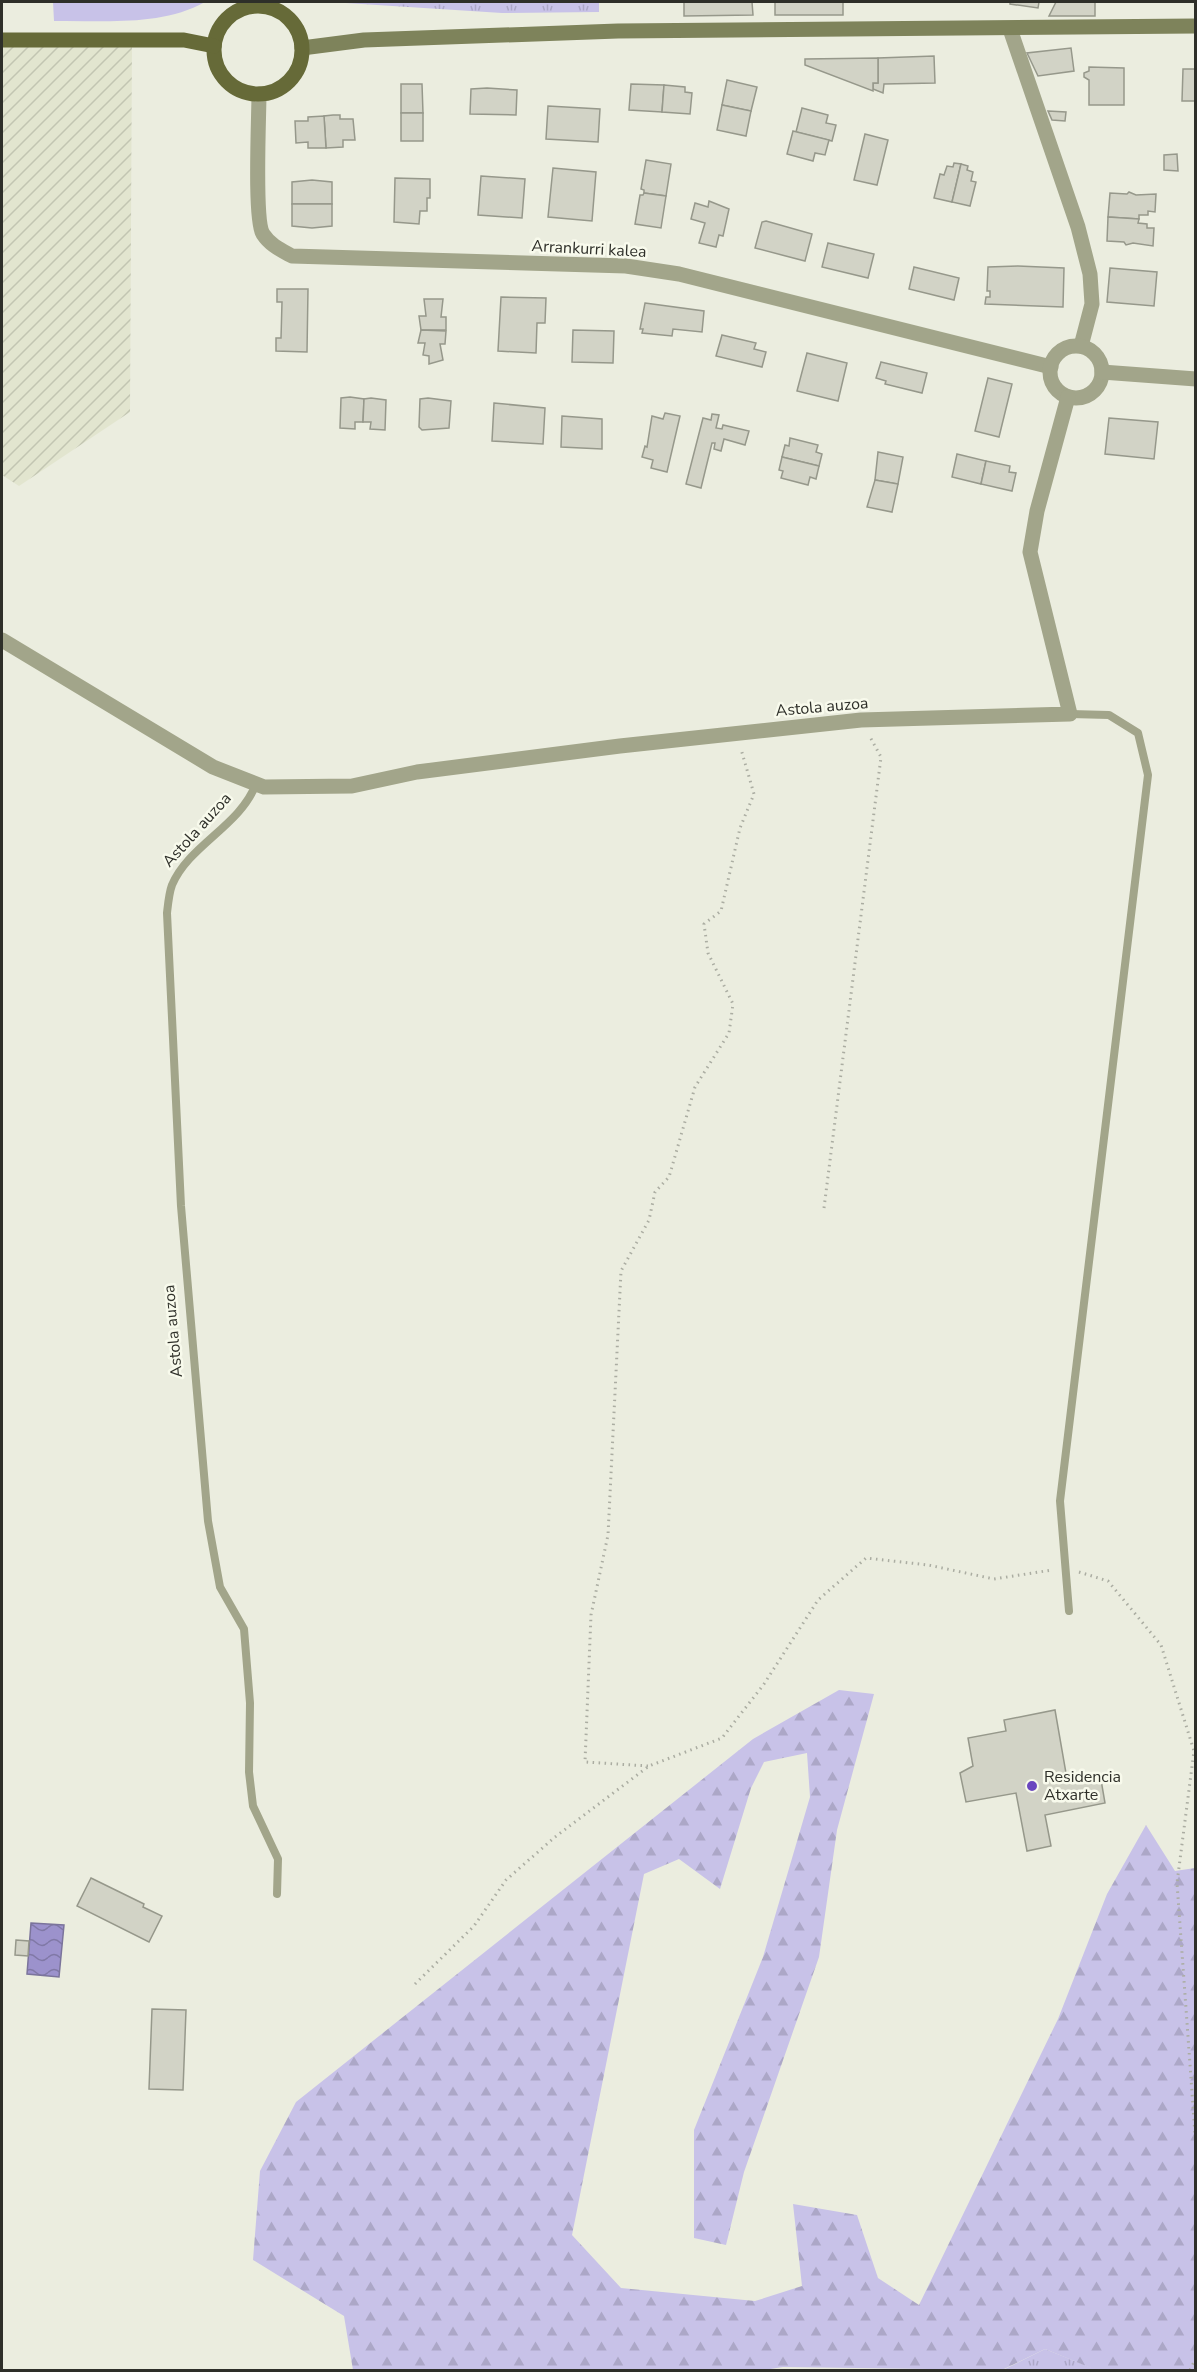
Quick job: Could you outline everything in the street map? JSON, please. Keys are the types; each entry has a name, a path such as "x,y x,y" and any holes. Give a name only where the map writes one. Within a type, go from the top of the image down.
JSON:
{"main road":[{"path":"264,4 291,21 300,36 302,48 300,62 294,75 272,91 259,94 244,91 231,84 221,74 214,46 225,20 237,11 264,4"},
{"path":"2,40 184,40 214,46"}],"street":[{"path":"302,48 364,40 606,32 1196,26"},
{"path":"1010,29 1067,192 1083,246 1092,304 1081,346"},
{"name":"Arrankurri kalea","path":"259,94 258,200 261,232 275,247 292,256 626,266 679,274 1051,367"},
{"path":"1081,346 1096,355 1102,372 1101,380 1092,393 1084,397 1068,397 1056,389 1052,382 1051,367 1058,353 1081,346"},
{"path":"1102,372 1196,379"},
{"path":"1068,397 1036,511 1030,552 1070,714"},
{"name":"Astola auzoa","path":"2,640 213,767 264,788 352,786 417,772 861,720 1070,714"}],"lane":[{"path":"1069,1611 1060,1501 1148,775 1138,733 1109,715 1070,714"},
{"name":"Astola auzoa","path":"256,784 252,795 224,829 191,859 172,885 167,913 181,1206 208,1521 220,1587 244,1629 250,1703 249,1772 254,1806 278,1859 277,1894"}],"path":[{"path":"824,1208 881,757 861,720"},
{"path":"650,1766 585,1762 591,1615 608,1535 621,1271 649,1220 655,1192 669,1177 695,1087 729,1033 733,1004 708,953 704,924 721,911 740,828 754,795 744,753 732,734"},
{"path":"415,1984 474,1926 506,1880 555,1837 650,1766 722,1737 764,1684 818,1600 866,1558 928,1565 994,1579 1066,1568 1108,1581 1161,1645 1194,1751 1177,1883 1196,2148"},
{"path":"1190,2370 1196,2358"}],"shaded area":[{"path":"132,40 130,412 19,486 2,475 2,41"}],"green space":[{"path":"53,2 205,2 188,10 151,19 54,21"},
{"path":"330,2 599,2 599,12 502,13"},
{"path":"839,1690 874,1694 837,1830 819,1957 744,2172 726,2245 694,2238 694,2130 763,1957 810,1797 807,1753 764,1762 751,1788 720,1889 679,1859 644,1874 572,2235 621,2288 755,2301 802,2286 793,2204 857,2215 878,2278 919,2305 1058,2019 1107,1894 1146,1825 1175,1871 1195,1868 1195,2370 1091,2370 1091,2368 1045,2349 1002,2370 783,2367 764,2370 353,2370 344,2316 253,2260 260,2171 296,2102 753,1739"},
{"path":"1045,2349 1092,2368 1091,2370 1003,2370"}],"water":[{"path":"31,1923 64,1925 59,1977 27,1974"}],"building":[{"path":"684,2 752,2 753,15 684,16"},
{"path":"775,2 843,2 843,15 775,15"},
{"path":"1010,2 1039,2 1038,8 1010,4"},
{"path":"1056,2 1095,2 1095,16 1049,16"},
{"path":"1071,48 1074,71 1038,76 1027,53"},
{"path":"934,56 935,83 884,84 883,93 873,89 873,83 878,83 878,58"},
{"path":"878,58 878,83 873,83 873,91 805,65 805,59"},
{"path":"1089,67 1124,68 1124,105 1089,105 1089,80 1084,77 1084,73 1089,71"},
{"path":"1183,69 1196,69 1196,101 1182,101"},
{"path":"727,80 757,87 751,111 722,105"},
{"path":"401,84 422,84 423,113 401,113"},
{"path":"631,84 664,85 662,112 629,110"},
{"path":"664,85 685,87 685,92 692,93 690,114 662,112"},
{"path":"471,89 517,90 516,115 470,114"},
{"path":"722,105 751,111 746,136 717,130"},
{"path":"548,106 600,109 598,142 546,139"},
{"path":"802,108 828,115 826,123 836,125 832,141 796,132"},
{"path":"1048,111 1066,112 1065,121 1052,120"},
{"path":"401,113 423,113 423,141 401,141"},
{"path":"340,115 340,119 353,119 355,140 343,140 343,147 326,148 324,116"},
{"path":"324,116 326,148 308,148 308,142 296,143 295,121 308,121 308,117"},
{"path":"793,131 829,140 825,155 815,153 813,161 787,154"},
{"path":"865,134 888,140 877,185 854,180"},
{"path":"1177,154 1178,171 1164,170 1164,155"},
{"path":"646,160 671,164 666,196 644,193 641,189"},
{"path":"954,163 961,164 952,202 934,198 940,174 944,175 947,166 953,167"},
{"path":"961,164 968,166 967,170 973,172 971,181 976,182 970,206 952,202"},
{"path":"553,168 596,172 592,221 548,217"},
{"path":"481,176 525,179 522,218 478,215"},
{"path":"395,178 430,179 427,211 420,211 419,224 394,222"},
{"path":"312,180 332,182 332,204 292,204 292,182"},
{"path":"1129,192 1136,195 1156,194 1155,212 1148,211 1148,215 1139,215 1139,219 1108,217 1110,193 1127,194"},
{"path":"644,193 666,196 661,228 635,224 640,195"},
{"path":"709,201 729,209 723,236 719,235 716,247 699,243 705,223 691,219 695,203 708,207"},
{"path":"292,204 332,204 332,226 312,228 292,226"},
{"path":"1108,217 1139,219 1138,223 1147,224 1147,228 1154,228 1153,246 1133,243 1126,245 1124,242 1107,241"},
{"path":"766,221 812,234 805,261 755,248 762,222"},
{"path":"828,243 874,254 868,278 822,267"},
{"path":"914,267 959,278 954,300 909,289"},
{"path":"988,267 1064,268 1063,307 985,304 986,297 990,297 990,291 987,291"},
{"path":"1110,268 1157,272 1154,306 1107,302"},
{"path":"277,289 308,289 307,352 276,351 276,338 281,338 282,302 277,302"},
{"path":"501,297 546,298 545,323 537,323 536,353 498,351"},
{"path":"424,299 443,299 441,317 446,317 446,330 421,330 419,316 426,316"},
{"path":"645,303 704,311 702,332 673,329 672,336 642,333 643,329 640,329"},
{"path":"421,330 446,331 445,344 440,344 443,360 429,364 429,356 423,355 425,343 418,343"},
{"path":"573,330 614,331 613,363 572,362"},
{"path":"722,335 756,343 754,349 766,352 762,367 716,356"},
{"path":"807,353 847,363 838,401 797,391"},
{"path":"881,362 927,373 922,393 885,384 886,381 876,378"},
{"path":"988,378 1012,384 999,437 975,431"},
{"path":"341,398 364,399 363,422 355,422 355,429 340,428"},
{"path":"364,399 386,400 385,430 370,429 371,422 363,422"},
{"path":"420,399 451,401 449,428 422,430 419,427"},
{"path":"494,403 545,408 543,444 492,441"},
{"path":"665,413 680,416 667,472 651,468 653,460 642,457 645,446 647,447 652,416 663,419"},
{"path":"712,414 719,415 716,428 722,429 723,425 749,431 745,445 724,439 721,451 714,449 715,443 712,443 701,488 686,484 703,418 711,420"},
{"path":"562,416 602,419 602,449 561,447"},
{"path":"1109,418 1158,422 1154,459 1105,454"},
{"path":"790,438 818,445 816,452 822,454 819,466 782,457 785,445 789,446"},
{"path":"878,452 903,457 898,484 875,480"},
{"path":"957,454 986,461 981,484 952,477"},
{"path":"782,457 819,466 816,479 810,477 808,485 781,478 783,471 779,470"},
{"path":"986,461 1010,466 1009,472 1016,473 1012,491 981,484"},
{"path":"875,480 898,484 892,512 867,507"},
{"name":"Residencia Atxarte","path":"1055,1710 1067,1779 1100,1774 1105,1803 1045,1815 1051,1846 1027,1851 1016,1793 966,1802 960,1773 973,1766 968,1738 1006,1731 1004,1720"},
{"path":"91,1878 144,1904 143,1907 162,1916 149,1942 77,1906"},
{"path":"16,1940 29,1941 28,1956 15,1955"},
{"path":"152,2009 186,2010 183,2090 149,2089"}],"place":[{"name":"Residencia Atxarte","path":"1032,1786"}]}
